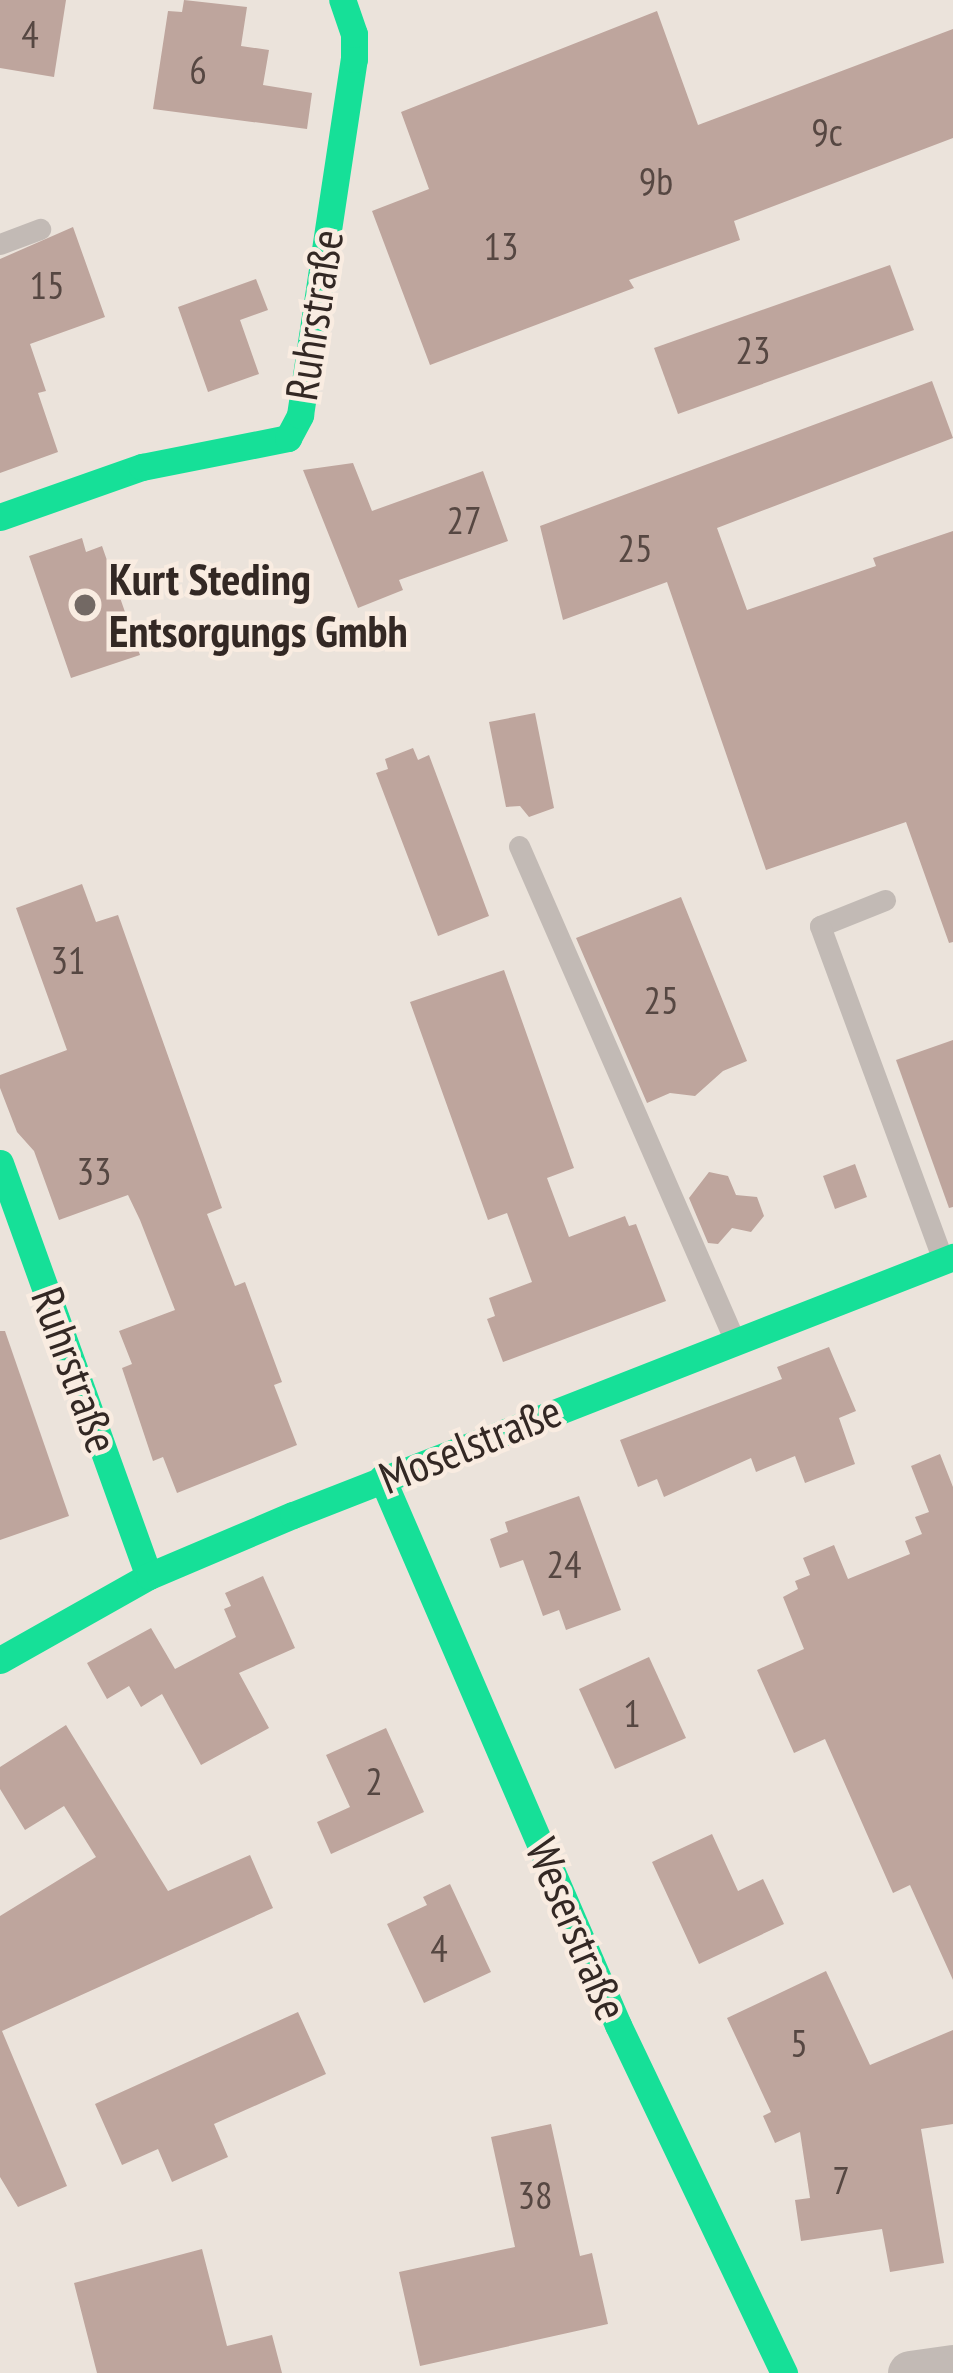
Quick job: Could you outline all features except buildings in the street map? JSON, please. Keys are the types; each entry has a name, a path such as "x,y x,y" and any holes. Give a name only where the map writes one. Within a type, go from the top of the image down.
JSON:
{"street":[{"name":"Ruhrstraße","path":"0,517 142,466 288,438 300,415 354,34 341,0"},
{"name":"Ruhrstraße","path":"0,1163 149,1576"},
{"name":"Moselstraße","path":"0,1660 149,1576 382,1478 948,1258"},
{"name":"Weserstraße","path":"382,1478 618,2025 784,2373"},
{"path":"910,2373 953,2367"}],"lane":[{"path":"0,244 40,229"},
{"path":"519,846 734,1340"},
{"path":"885,900 820,926 948,1258"}],"traffic: fast":[{"path":"0,517 142,467 288,438 300,415 354,59 354,34 342,0"},
{"path":"0,1163 149,1576"},
{"path":"0,1660 149,1576 293,1515 953,1257"},
{"path":"382,1478 618,2025 784,2373"}],"place":[{"name":"Kurt Steding Entsorgungs Gmbh","path":"85,605"}]}
